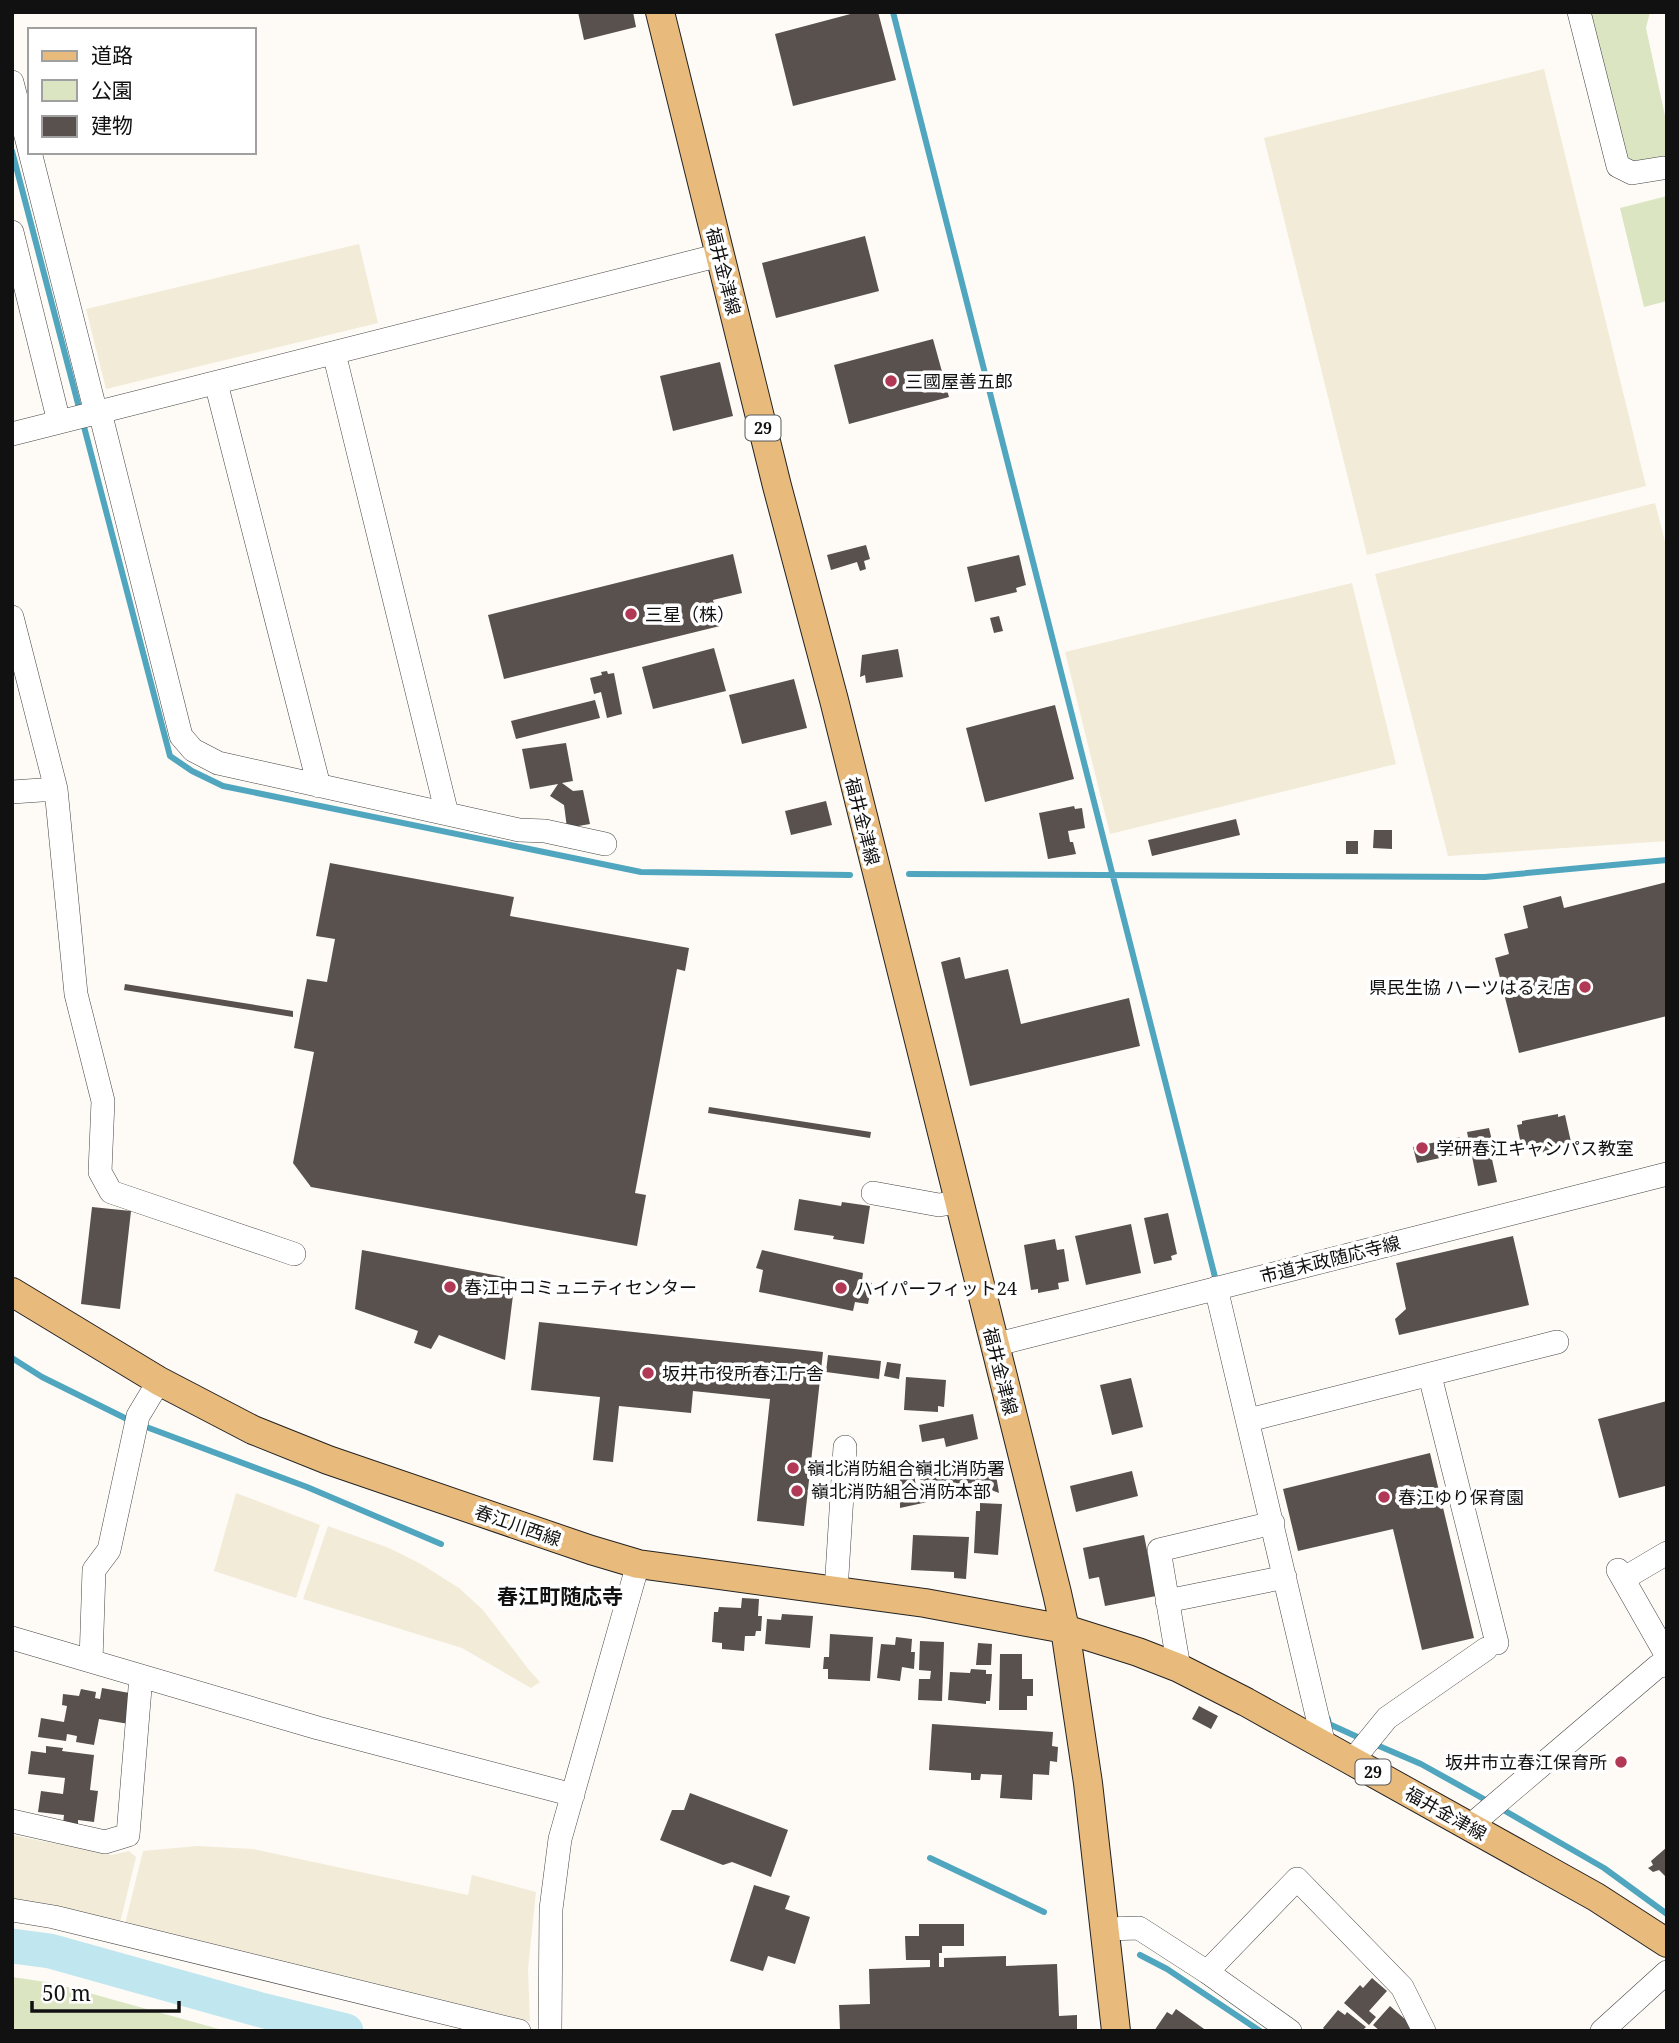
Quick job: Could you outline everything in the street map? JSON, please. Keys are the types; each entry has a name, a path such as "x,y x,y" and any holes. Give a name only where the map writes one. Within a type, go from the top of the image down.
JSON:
{"main road":[{"name":"福井金津線","path":"660,12 1065,1629 1088,1783 1116,2031"},
{"name":"春江川西線","path":"12,1292 159,1381 253,1430 328,1460 578,1546 638,1564 925,1602 1065,1629"},
{"name":"福井金津線","path":"1065,1629 1115,1643 1179,1668 1352,1760 1596,1896 1667,1943"}],"street":[{"path":"1579,12 1618,166 1632,173 1663,168"},
{"path":"12,82 28,144"},
{"path":"31,154 181,736 193,750 218,763 519,830 545,831 606,844"},
{"path":"12,232 19,286 59,422"},
{"path":"12,434 720,255"},
{"path":"334,353 447,814"},
{"path":"216,383 319,786"},
{"path":"12,617 56,789 76,994 103,1101 100,1172 111,1192 294,1254"},
{"path":"12,792 56,789"},
{"name":"市道末政随応寺線","path":"994,1345 1667,1174"},
{"path":"873,1194 939,1205 958,1202"},
{"path":"1216,1288 1324,1745"},
{"path":"1249,1420 1557,1342"},
{"path":"1352,1760 1387,1718 1492,1646 1430,1376"},
{"path":"91,1661 94,1570 109,1550 138,1416 159,1381"},
{"path":"836,1591 845,1447"},
{"path":"1179,1668 1159,1550 1273,1523"},
{"path":"1667,1553 1620,1574 1667,1656"},
{"path":"550,2031 551,1909 560,1839 638,1564"},
{"path":"1167,1601 1285,1577"},
{"path":"12,1639 318,1728 573,1795"},
{"path":"1470,1826 1658,1666 1667,1665"},
{"path":"12,1821 105,1842 128,1835 141,1676"},
{"path":"1207,1972 1297,1879 1402,1987 1424,2031"},
{"path":"12,1910 67,1920 519,2031"},
{"path":"1106,1929 1139,1928 1290,2031"},
{"path":"1602,2031 1667,1972"}],"shaded area":[{"path":"1544,69 1646,486 1367,555 1264,138"},
{"path":"359,244 378,323 106,389 86,309"},
{"path":"1655,503 1667,549 1667,841 1448,856 1375,574"},
{"path":"1352,583 1396,764 1110,834 1065,652"},
{"path":"236,1493 320,1525 296,1598 214,1571"},
{"path":"328,1526 389,1548 459,1588 483,1610 540,1682 531,1688 462,1648 303,1599"},
{"path":"12,1835 112,1855 129,1851 136,1857 120,1923 12,1901"},
{"path":"197,1846 253,1849 468,1895 472,1875 536,1892 528,1969 530,2022 125,1924 143,1851"}],"green space":[{"path":"1585,12 1650,12 1646,28 1667,125 1667,163 1629,164"},
{"path":"1667,196 1667,301 1644,307 1620,208"},
{"path":"12,1977 53,1983 226,2031 12,2031"}],"building":[{"path":"578,12 633,12 636,27 584,40"},
{"path":"858,12 878,12 896,80 793,106 775,34"},
{"path":"865,236 879,291 776,318 762,263"},
{"name":"三國屋善五郎","path":"933,339 949,397 849,424 834,365"},
{"path":"720,362 733,416 673,431 660,376"},
{"path":"866,545 870,559 864,561 866,569 860,571 857,562 831,570 827,555"},
{"name":"三星（株）","path":"733,554 742,593 713,600 720,626 504,679 488,615"},
{"path":"1019,555 1026,585 1016,588 1017,592 975,602 967,567"},
{"path":"999,616 1003,631 994,633 990,618"},
{"path":"714,648 726,691 653,709 642,667"},
{"path":"898,649 903,677 866,683 865,675 860,677 862,655"},
{"path":"607,671 608,674 614,673 622,714 607,718 601,692 594,694 590,678"},
{"path":"794,679 807,728 742,744 729,695"},
{"path":"595,700 600,718 516,739 511,721"},
{"path":"1055,705 1074,779 985,802 966,728"},
{"path":"566,743 573,781 562,783 573,791 583,790 590,824 567,828 564,805 550,796 558,784 530,789 522,749"},
{"path":"826,801 832,825 791,835 785,811"},
{"path":"1074,806 1075,809 1082,808 1085,828 1068,831 1076,854 1048,859 1039,813"},
{"path":"1236,819 1240,835 1152,856 1148,840"},
{"path":"1374,830 1392,830 1392,849 1373,848"},
{"path":"1346,841 1358,841 1358,854 1346,854"},
{"path":"330,863 514,897 510,916 689,948 685,971 677,969 635,1193 646,1195 637,1246 311,1187 293,1163 314,1052 294,1048 307,979 327,982 335,939 316,936"},
{"name":"県民生協 ハーツはるえ店","path":"1667,882 1667,1016 1519,1053 1495,958 1509,954 1504,934 1528,928 1523,906 1561,896 1564,908"},
{"path":"960,957 965,979 1008,969 1021,1024 1129,998 1140,1046 970,1086 941,962"},
{"path":"125,984 293,1011 293,1017 124,990"},
{"path":"709,1107 871,1132 870,1138 708,1113"},
{"path":"1558,1114 1558,1117 1565,1115 1571,1142 1553,1145 1554,1151 1543,1153 1541,1147 1522,1150 1517,1125 1522,1124 1522,1121"},
{"path":"1489,1128 1494,1149 1490,1150 1497,1182 1478,1186 1467,1132"},
{"path":"1460,1137 1463,1153 1417,1163 1413,1147"},
{"path":"799,1199 841,1206 842,1202 870,1206 864,1244 794,1230"},
{"path":"92,1207 131,1211 120,1309 81,1304"},
{"path":"1168,1213 1177,1254 1171,1256 1172,1260 1154,1264 1144,1218"},
{"path":"1131,1224 1141,1273 1086,1285 1075,1236"},
{"path":"1513,1236 1529,1305 1399,1335 1395,1319 1406,1309 1396,1263"},
{"path":"1055,1239 1057,1250 1064,1249 1069,1281 1058,1283 1059,1289 1038,1293 1038,1289 1031,1290 1024,1245"},
{"path":"362,1250 515,1279 505,1360 439,1335 431,1349 414,1343 418,1331 355,1309"},
{"path":"762,1250 863,1273 862,1281 872,1283 868,1304 855,1302 853,1311 759,1292 763,1270 756,1268"},
{"path":"539,1322 823,1352 804,1526 757,1521 770,1399 693,1391 691,1413 619,1406 613,1462 593,1460 600,1397 531,1390"},
{"path":"828,1355 881,1361 879,1379 826,1372"},
{"path":"887,1362 901,1364 899,1379 884,1376"},
{"path":"906,1377 946,1380 944,1407 938,1406 938,1412 904,1410"},
{"path":"1131,1378 1143,1427 1112,1435 1100,1385"},
{"path":"1667,1401 1667,1491 1665,1486 1619,1498 1598,1419"},
{"path":"973,1414 978,1439 946,1447 944,1438 922,1442 919,1425"},
{"path":"1430,1453 1474,1638 1422,1650 1393,1529 1298,1551 1283,1489"},
{"path":"962,1458 965,1471 959,1472 960,1476 995,1469 999,1493 986,1488 953,1494 952,1489 922,1495 923,1498 931,1497 932,1501 900,1508 900,1472 913,1469 916,1486 921,1485 917,1467"},
{"path":"1132,1471 1138,1496 1076,1512 1070,1486"},
{"path":"980,1503 1002,1504 998,1555 974,1553 976,1511 980,1511"},
{"path":"913,1535 969,1537 966,1579 954,1578 954,1572 911,1570"},
{"path":"1144,1535 1156,1596 1105,1606 1099,1577 1089,1579 1083,1548"},
{"path":"742,1598 759,1599 761,1631 756,1631 755,1636 745,1636 744,1651 722,1649 722,1643 712,1642 714,1612 718,1612 719,1607 741,1608"},
{"path":"782,1614 813,1616 810,1648 765,1644 767,1619 781,1620"},
{"path":"830,1634 873,1637 870,1681 828,1679 828,1669 823,1669 824,1657 829,1657"},
{"path":"896,1637 912,1639 911,1652 915,1652 914,1669 902,1667 900,1681 877,1678 881,1644 895,1645"},
{"path":"920,1641 944,1642 942,1701 918,1700 919,1679 930,1679 931,1671 919,1670"},
{"path":"978,1643 992,1644 991,1665 976,1665"},
{"path":"1000,1654 1022,1654 1022,1679 1033,1679 1033,1696 1027,1696 1027,1710 999,1710"},
{"path":"971,1669 986,1670 986,1674 992,1674 990,1701 986,1701 986,1704 948,1700 950,1672 970,1673"},
{"path":"102,1688 135,1694 129,1724 99,1719 94,1745 76,1742 77,1736 67,1734 66,1741 38,1737 41,1718 64,1722 67,1706 62,1705 63,1694 79,1696 81,1689 96,1692 95,1698 100,1699"},
{"path":"1199,1706 1218,1716 1211,1729 1192,1719"},
{"path":"932,1724 1053,1732 1052,1746 1058,1747 1057,1762 1050,1761 1049,1775 1033,1774 1032,1800 1000,1798 1002,1775 981,1774 980,1780 971,1780 971,1773 929,1770"},
{"path":"46,1746 94,1755 90,1790 98,1791 94,1822 78,1820 78,1826 63,1824 64,1815 38,1812 41,1791 63,1794 65,1778 28,1774 31,1751 46,1753"},
{"path":"690,1793 788,1830 771,1877 732,1862 723,1865 660,1840 672,1810 684,1810"},
{"path":"1667,1847 1667,1878 1659,1870 1653,1872 1648,1868 1653,1865 1651,1861"},
{"path":"754,1885 790,1896 785,1909 810,1917 795,1964 768,1956 763,1971 730,1961"},
{"path":"919,1924 964,1924 964,1946 942,1946 939,1967 944,1967 944,1958 1006,1956 1006,1966 1057,1964 1059,2016 1077,2015 1077,2031 840,2031 839,2005 870,2004 869,1969 930,1967 930,1960 906,1960 905,1936 919,1936"},
{"path":"1372,1978 1387,1991 1369,2011 1376,2017 1369,2025 1344,2003 1360,1985 1363,1988"},
{"path":"1390,2006 1414,2027 1411,2031 1380,2031 1373,2025"},
{"path":"1176,2009 1207,2031 1154,2031 1167,2012 1172,2015"},
{"path":"1338,2010 1345,2015 1347,2012 1366,2027 1362,2031 1326,2031 1323,2028"}],"waterway":[{"path":"893,12 1217,1285"},
{"path":"12,151 170,756 192,771 223,786 641,872 850,875"},
{"path":"909,874 1485,877 1667,860"},
{"path":"12,1358 42,1377 131,1421"},
{"path":"141,1425 307,1487 441,1544"},
{"path":"1328,1719 1329,1724 1362,1739"},
{"path":"1372,1743 1421,1764 1491,1803"},
{"path":"1500,1808 1604,1868 1667,1914"},
{"path":"930,1858 1044,1912"},
{"path":"12,1946 50,1951 346,2031"},
{"path":"1140,1955 1167,1969 1260,2031"}],"place":[{"name":"三國屋善五郎","path":"891,381"},
{"name":"三星（株）","path":"631,614"},
{"name":"県民生協 ハーツはるえ店","path":"1585,987"},
{"name":"学研春江キャンパス教室","path":"1422,1148"},
{"name":"春江中コミュニティセンター","path":"450,1287"},
{"name":"ハイパーフィット24","path":"841,1288"},
{"name":"坂井市役所春江庁舎","path":"648,1373"},
{"name":"嶺北消防組合嶺北消防署","path":"793,1468"},
{"name":"嶺北消防組合消防本部","path":"797,1491"},
{"name":"春江ゆり保育園","path":"1384,1497"},
{"name":"坂井市立春江保育所","path":"1621,1762"}],"district":[{"name":"春江町随応寺","path":"560,1596"}]}
